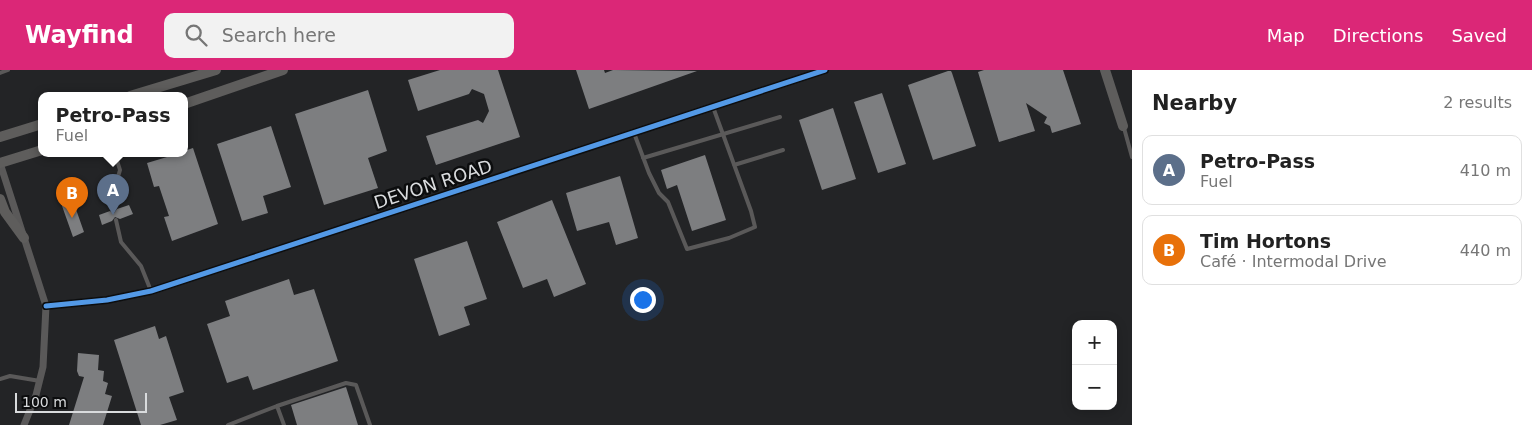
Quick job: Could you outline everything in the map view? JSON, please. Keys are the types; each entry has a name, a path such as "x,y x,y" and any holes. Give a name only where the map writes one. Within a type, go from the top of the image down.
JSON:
{"main road":[{"path":"143,92 216,70"},
{"path":"188,103 283,70"},
{"path":"1106,70 1123,126"},
{"path":"0,137 38,125"},
{"path":"0,163 38,151"},
{"path":"0,199 4,212 24,238"}],"street":[{"name":"DEVON ROAD","path":"46,306 107,300 151,291 825,70"},
{"path":"0,163 46,306 45,338 40,381 24,425"}],"lane":[{"path":"0,73 8,70"},
{"path":"634,133 659,193 668,202 687,248 729,238 755,227 751,211 713,107"},
{"path":"643,158 780,117"},
{"path":"1123,126 1132,157"},
{"path":"734,165 783,150"},
{"path":"113,210 111,202 120,170 116,157"},
{"path":"116,220 121,242 141,266 151,291"},
{"path":"0,379 10,376 40,381"},
{"path":"228,425 339,384 356,385 370,425"},
{"path":"277,406 284,425"}],"building":[{"path":"440,70 498,70 520,137 436,165 426,136 478,120 483,123 489,111 484,94 472,89 469,94 418,111 408,80"},
{"path":"576,70 604,70 605,73 613,70 697,71 589,109"},
{"path":"984,70 1063,70 1081,124 1052,133 1050,126 1044,123 1047,117 1026,103 1035,131 999,142 978,72"},
{"path":"948,71 952,73 976,146 933,160 908,85"},
{"path":"368,90 387,151 368,158 378,188 324,205 295,114"},
{"path":"882,93 906,164 878,173 854,102"},
{"path":"833,108 856,179 822,190 799,120"},
{"path":"271,126 291,187 263,196 268,213 242,221 217,144"},
{"path":"193,148 218,224 172,241 164,217 169,216 159,186 154,187 147,163 167,157 188,157 188,150"},
{"path":"705,155 726,220 692,231 677,185 667,189 661,170"},
{"path":"620,176 638,238 616,245 609,222 577,231 566,193"},
{"path":"72,198 84,232 73,237 61,203"},
{"path":"552,200 586,284 554,297 547,279 523,288 497,222"},
{"path":"129,205 133,214 120,219 115,217 112,221 102,225 99,215 110,211 114,213 117,209"},
{"path":"467,241 487,299 464,307 470,325 439,336 414,259"},
{"path":"289,279 294,295 314,289 338,361 253,390 248,376 227,383 207,324 230,316 225,301"},
{"path":"155,326 159,339 166,336 184,392 169,397 177,420 160,425 141,425 114,340"},
{"path":"78,353 99,355 98,370 104,371 103,381 108,383 105,394 112,396 103,425 69,425 84,377 79,376 77,371"},
{"path":"346,387 358,425 297,425 291,405"}],"cycle path":[{"path":"46,306 107,300 151,291 825,70"}],"place":[{"name":"Petro-Pass","path":"113,215"},
{"name":"Tim Hortons","path":"72,218"}]}
